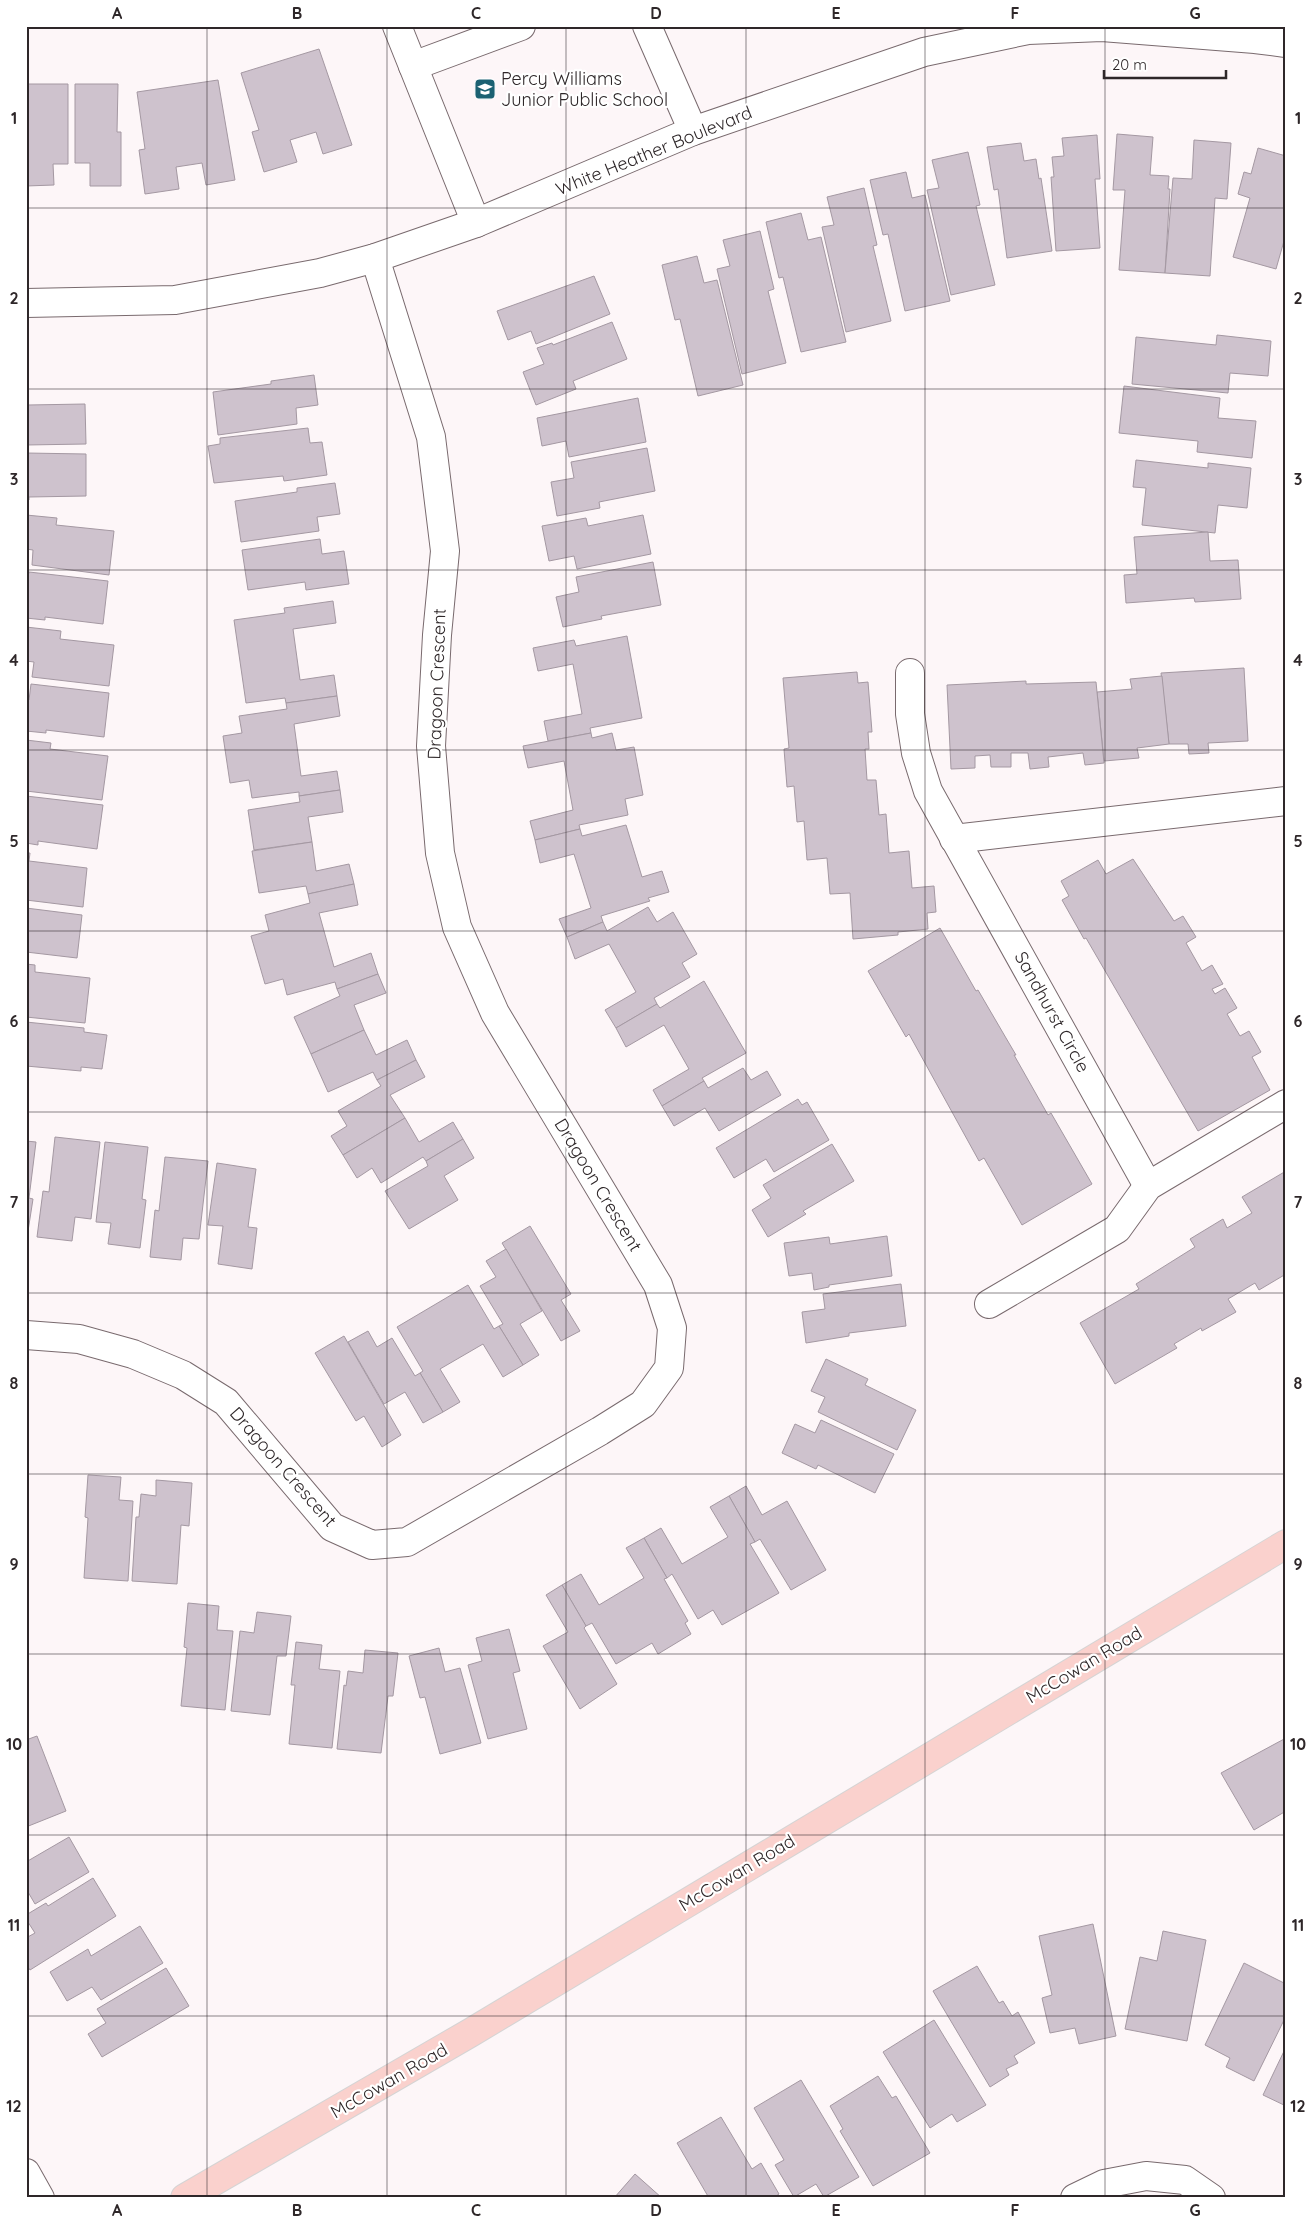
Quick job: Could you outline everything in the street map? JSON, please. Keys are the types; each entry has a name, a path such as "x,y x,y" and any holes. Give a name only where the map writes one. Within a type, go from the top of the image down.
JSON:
{"main road":[{"name":"McCowan Road","path":"185,2198 470,2034 1286,1544"}],"street":[{"path":"397,26 476,223"},
{"path":"413,66 521,26"},
{"path":"646,26 693,132"},
{"name":"White Heather Boulevard","path":"26,303 175,300 320,273 375,258 476,223 693,132 924,52 1028,30 1102,27 1286,43"},
{"name":"Dragoon Crescent","path":"26,1334 78,1340 133,1354 183,1375 226,1402 332,1527 372,1544 407,1542 600,1431 643,1404 669,1368 672,1328 658,1285 495,1013 457,927 440,853 432,746 437,635 445,551 437,484 431,437 375,258"},
{"name":"Sandhurst Circle","path":"910,673 910,714 916,753 928,791 1148,1186"},
{"path":"954,839 1286,801"},
{"path":"988,1304 1117,1229 1148,1186 1286,1104"},
{"path":"26,2173 40,2198"},
{"path":"1075,2198 1104,2184 1146,2176 1184,2180 1211,2198"}],"building":[{"path":"319,49 352,145 323,154 316,132 290,140 297,162 264,172 252,132 259,130 241,73"},
{"path":"218,80 235,180 206,185 202,163 176,167 179,189 145,194 139,150 145,149 137,92"},
{"path":"27,84 68,84 68,164 53,164 54,185 26,186"},
{"path":"75,84 118,84 117,132 121,132 121,186 90,186 90,163 75,163"},
{"path":"1117,134 1153,137 1150,175 1169,176 1168,189 1170,189 1165,273 1119,270 1125,190 1113,190"},
{"path":"1097,135 1100,179 1095,179 1100,248 1056,251 1051,177 1054,177 1052,157 1064,156 1062,138"},
{"path":"1194,140 1231,143 1227,199 1215,198 1210,276 1165,273 1173,178 1192,179"},
{"path":"1021,143 1024,161 1036,159 1039,179 1041,178 1052,251 1007,258 998,189 994,190 987,147"},
{"path":"1258,148 1286,156 1286,234 1276,269 1233,257 1250,198 1238,194 1244,172 1251,174"},
{"path":"968,152 980,205 976,206 995,285 951,295 927,190 939,188 932,160"},
{"path":"906,172 912,198 925,195 950,301 905,311 888,234 883,235 870,180"},
{"path":"864,188 877,245 873,246 891,321 846,332 822,227 834,225 827,197"},
{"path":"801,213 808,240 821,237 846,342 801,352 783,277 779,278 766,222"},
{"path":"760,231 774,289 768,291 786,363 742,374 717,269 730,266 723,240"},
{"path":"697,256 704,283 717,280 743,385 698,396 680,319 675,320 662,265"},
{"path":"594,276 610,314 536,344 531,331 508,340 497,311"},
{"path":"612,322 627,359 573,381 576,389 536,405 523,372 544,364 537,348 552,343 553,345"},
{"path":"1217,335 1271,341 1268,376 1230,373 1228,393 1132,384 1136,337 1216,345"},
{"path":"314,375 318,405 296,408 297,424 218,435 213,392 271,384 271,381"},
{"path":"1124,386 1220,398 1218,418 1256,421 1252,458 1197,452 1198,441 1119,433"},
{"path":"26,397 28,405 85,404 86,444 26,445"},
{"path":"638,398 646,442 569,457 566,441 542,446 537,418"},
{"path":"308,428 310,443 322,442 327,475 284,481 283,476 214,483 208,446 220,444 220,438"},
{"path":"647,448 655,491 599,502 600,508 557,516 551,482 574,478 571,462"},
{"path":"26,453 86,454 86,496 29,497 29,500 26,500"},
{"path":"1136,460 1208,468 1208,463 1251,468 1247,508 1218,505 1215,533 1142,525 1146,488 1133,487"},
{"path":"335,483 340,514 317,517 319,531 241,542 235,501 297,492 297,488"},
{"path":"26,515 57,518 56,525 114,531 109,575 32,565 33,550 26,549"},
{"path":"643,515 651,554 577,569 574,556 549,561 542,526 586,518 588,526"},
{"path":"1208,532 1210,561 1238,560 1241,599 1195,602 1194,598 1126,603 1124,575 1137,574 1134,537"},
{"path":"320,539 322,554 344,551 349,584 306,590 305,582 248,590 242,550"},
{"path":"653,562 661,605 601,616 602,619 563,627 556,597 579,592 576,577"},
{"path":"29,572 108,581 103,624 45,617 45,620 26,618 26,587"},
{"path":"333,601 336,623 293,629 300,680 334,675 337,696 286,703 285,698 246,703 234,620 285,613 284,608"},
{"path":"26,627 61,631 60,639 114,645 109,686 32,677 34,662 26,661"},
{"path":"627,636 642,718 590,728 591,733 548,741 544,721 582,714 573,664 538,671 533,648 574,640 576,646"},
{"path":"1244,668 1248,741 1208,743 1209,753 1189,754 1188,744 1169,744 1161,673"},
{"path":"857,672 858,683 868,682 872,732 868,732 869,749 865,749 867,780 876,780 879,815 886,814 889,853 909,851 912,888 934,886 936,912 927,913 928,929 898,932 898,935 853,939 850,893 830,894 827,858 807,860 804,821 797,822 794,786 787,787 784,749 789,748 783,678"},
{"path":"1162,676 1169,744 1137,748 1139,758 1104,761 1097,692 1132,689 1130,679"},
{"path":"1026,681 1026,684 1096,682 1104,763 1085,765 1083,753 1048,757 1049,767 1030,769 1028,753 1011,753 1011,767 991,767 990,755 975,756 975,768 951,769 947,685"},
{"path":"31,684 109,693 104,737 46,730 46,733 26,731 26,699 29,700"},
{"path":"337,696 340,716 294,724 301,776 337,771 340,790 299,796 299,792 252,798 249,780 230,783 223,736 242,733 239,716 287,709 286,703"},
{"path":"591,733 592,738 612,733 616,750 634,747 643,795 625,799 628,815 579,825 580,829 535,840 530,821 573,810 564,761 528,768 523,746"},
{"path":"26,740 51,743 50,749 108,756 102,800 26,791"},
{"path":"340,790 343,812 308,817 312,842 254,850 248,810 300,802 299,796"},
{"path":"26,796 103,805 97,849 38,841 38,845 26,843"},
{"path":"626,825 642,877 662,871 669,892 648,898 650,901 601,916 603,922 567,937 559,919 591,908 574,854 540,863 535,840 580,829 582,836"},
{"path":"312,842 316,871 349,864 354,884 308,894 306,886 259,893 252,851"},
{"path":"26,853 30,853 29,861 87,868 83,907 26,900"},
{"path":"1133,859 1174,921 1183,916 1196,937 1186,943 1202,971 1212,965 1223,984 1212,989 1215,994 1225,988 1237,1008 1227,1014 1240,1036 1249,1031 1261,1052 1252,1057 1270,1090 1198,1131 1062,900 1069,896 1061,881 1098,860 1106,874"},
{"path":"354,884 358,905 319,913 334,967 371,953 378,974 337,989 335,982 287,995 283,979 265,984 251,936 269,931 265,915 310,903 308,894"},
{"path":"648,907 657,922 673,912 697,954 682,963 690,977 654,998 657,1004 616,1028 605,1010 636,992 609,944 575,959 567,937 603,922 607,931"},
{"path":"26,908 82,915 77,958 26,952"},
{"path":"940,928 1016,1055 1014,1055 1048,1115 1051,1113 1092,1184 1022,1225 984,1158 979,1161 909,1034 906,1037 868,971"},
{"path":"26,964 35,965 35,972 90,978 85,1023 26,1017"},
{"path":"378,974 386,993 354,1005 364,1030 311,1054 294,1017 340,996 337,989"},
{"path":"704,981 746,1053 702,1078 704,1081 662,1106 653,1090 689,1069 664,1025 626,1047 616,1028 657,1004 660,1008"},
{"path":"26,1022 84,1028 84,1032 107,1035 102,1069 81,1067 81,1071 26,1066"},
{"path":"364,1030 376,1055 407,1040 416,1060 377,1080 373,1072 328,1092 311,1054"},
{"path":"416,1060 425,1077 390,1095 405,1118 343,1155 331,1136 347,1126 338,1111 381,1086 377,1080"},
{"path":"743,1068 751,1080 767,1071 781,1095 719,1131 705,1108 674,1126 662,1106 704,1081 708,1088"},
{"path":"798,1099 802,1105 807,1102 829,1140 774,1172 766,1159 734,1178 716,1148"},
{"path":"405,1118 419,1142 453,1122 463,1139 426,1161 423,1157 381,1183 372,1168 357,1178 343,1155"},
{"path":"55,1137 100,1142 91,1219 75,1217 72,1241 37,1237 43,1191 49,1192"},
{"path":"463,1139 474,1158 444,1176 458,1200 409,1229 385,1191 428,1166 426,1161"},
{"path":"26,1141 36,1142 29,1198 33,1199 26,1244"},
{"path":"105,1142 148,1147 142,1199 146,1200 140,1248 108,1244 111,1223 96,1222"},
{"path":"832,1144 854,1181 803,1211 806,1214 768,1237 752,1210 771,1198 763,1185"},
{"path":"165,1157 208,1161 199,1239 183,1238 181,1260 150,1257 155,1210 159,1211"},
{"path":"217,1163 256,1169 248,1227 257,1228 252,1269 218,1264 223,1226 208,1225"},
{"path":"1286,1171 1286,1274 1259,1290 1255,1283 1228,1299 1236,1312 1202,1331 1201,1328 1174,1344 1177,1348 1115,1384 1080,1323 1139,1289 1136,1284 1195,1247 1190,1239 1223,1219 1227,1228 1252,1213 1242,1197"},
{"path":"530,1226 571,1294 561,1300 580,1331 561,1341 502,1243"},
{"path":"887,1236 892,1276 829,1285 829,1287 814,1290 812,1273 789,1276 784,1243 829,1237 830,1244"},
{"path":"506,1249 542,1311 520,1324 539,1355 523,1365 499,1326 503,1324 480,1286 496,1277 486,1261"},
{"path":"901,1284 906,1326 849,1333 849,1336 806,1343 802,1312 825,1309 823,1294"},
{"path":"468,1285 494,1329 499,1326 523,1365 503,1377 483,1344 440,1369 460,1402 443,1412 420,1373 423,1371 397,1327"},
{"path":"368,1331 377,1347 392,1338 415,1376 420,1373 443,1412 423,1423 405,1392 384,1404 348,1342"},
{"path":"344,1336 401,1435 382,1447 364,1416 356,1421 315,1353"},
{"path":"826,1359 868,1379 865,1385 916,1410 897,1450 818,1412 825,1397 811,1391"},
{"path":"821,1420 894,1454 875,1493 818,1465 816,1469 782,1453 795,1424 815,1433"},
{"path":"88,1475 121,1477 119,1500 133,1501 128,1581 84,1578 88,1518 85,1517"},
{"path":"156,1480 192,1483 189,1526 181,1525 177,1584 132,1581 136,1517 139,1517 141,1494 156,1496"},
{"path":"746,1486 762,1515 787,1501 826,1570 791,1590 760,1539 755,1542 729,1496"},
{"path":"729,1496 755,1542 750,1544 779,1593 722,1625 713,1610 698,1619 672,1574 667,1578 644,1538 661,1528 682,1564 728,1537 710,1507"},
{"path":"644,1538 667,1578 664,1579 688,1621 685,1623 691,1634 658,1654 652,1643 616,1664 592,1623 586,1626 562,1585 581,1574 599,1605 644,1578 626,1548"},
{"path":"562,1585 586,1626 584,1628 617,1684 580,1709 543,1646 568,1632 546,1595"},
{"path":"188,1603 219,1606 217,1630 233,1631 225,1710 181,1706 187,1648 184,1647"},
{"path":"257,1612 291,1616 286,1656 277,1656 270,1715 231,1711 240,1631 254,1633"},
{"path":"509,1629 520,1671 513,1673 527,1729 488,1739 468,1665 482,1661 476,1638"},
{"path":"296,1642 322,1645 319,1669 340,1671 332,1748 289,1744 295,1685 291,1685"},
{"path":"439,1648 445,1672 460,1668 481,1743 440,1754 425,1697 420,1698 409,1656"},
{"path":"365,1650 398,1653 393,1696 388,1696 381,1753 337,1749 344,1685 346,1686 348,1671 363,1673"},
{"path":"37,1736 66,1811 26,1827 26,1740"},
{"path":"1286,1738 1286,1811 1254,1830 1221,1773"},
{"path":"69,1837 89,1872 35,1904 28,1892 26,1894 26,1862"},
{"path":"93,1878 116,1916 30,1970 26,1964 26,1938 35,1933 26,1919 26,1915 46,1903 48,1906"},
{"path":"1093,1924 1116,2036 1079,2044 1075,2028 1050,2033 1042,1998 1052,1995 1039,1936"},
{"path":"140,1926 163,1963 101,2000 92,1987 67,2001 50,1972 88,1949 91,1956"},
{"path":"1163,1931 1206,1940 1187,2041 1125,2029 1140,1957 1157,1961"},
{"path":"1244,1963 1286,1984 1286,2016 1254,2081 1226,2067 1230,2058 1205,2045"},
{"path":"977,1966 999,2003 1003,2001 1012,2016 1018,2012 1035,2043 1014,2056 1018,2063 1006,2069 1009,2075 990,2087 933,1991"},
{"path":"166,1968 189,2006 102,2057 88,2034 106,2023 97,2009"},
{"path":"934,2020 986,2105 957,2122 952,2114 930,2128 883,2052"},
{"path":"1286,2047 1286,2106 1263,2095"},
{"path":"878,2076 892,2098 896,2096 930,2153 873,2186 840,2131 843,2129 830,2106"},
{"path":"801,2080 859,2177 824,2197 816,2184 794,2197 775,2165 784,2160 754,2108"},
{"path":"721,2117 752,2169 761,2163 779,2194 773,2198 709,2198 677,2143"},
{"path":"635,2174 662,2198 614,2198"}],"place":[{"name":"Percy Williams Junior Public School","path":"485,89"}]}
